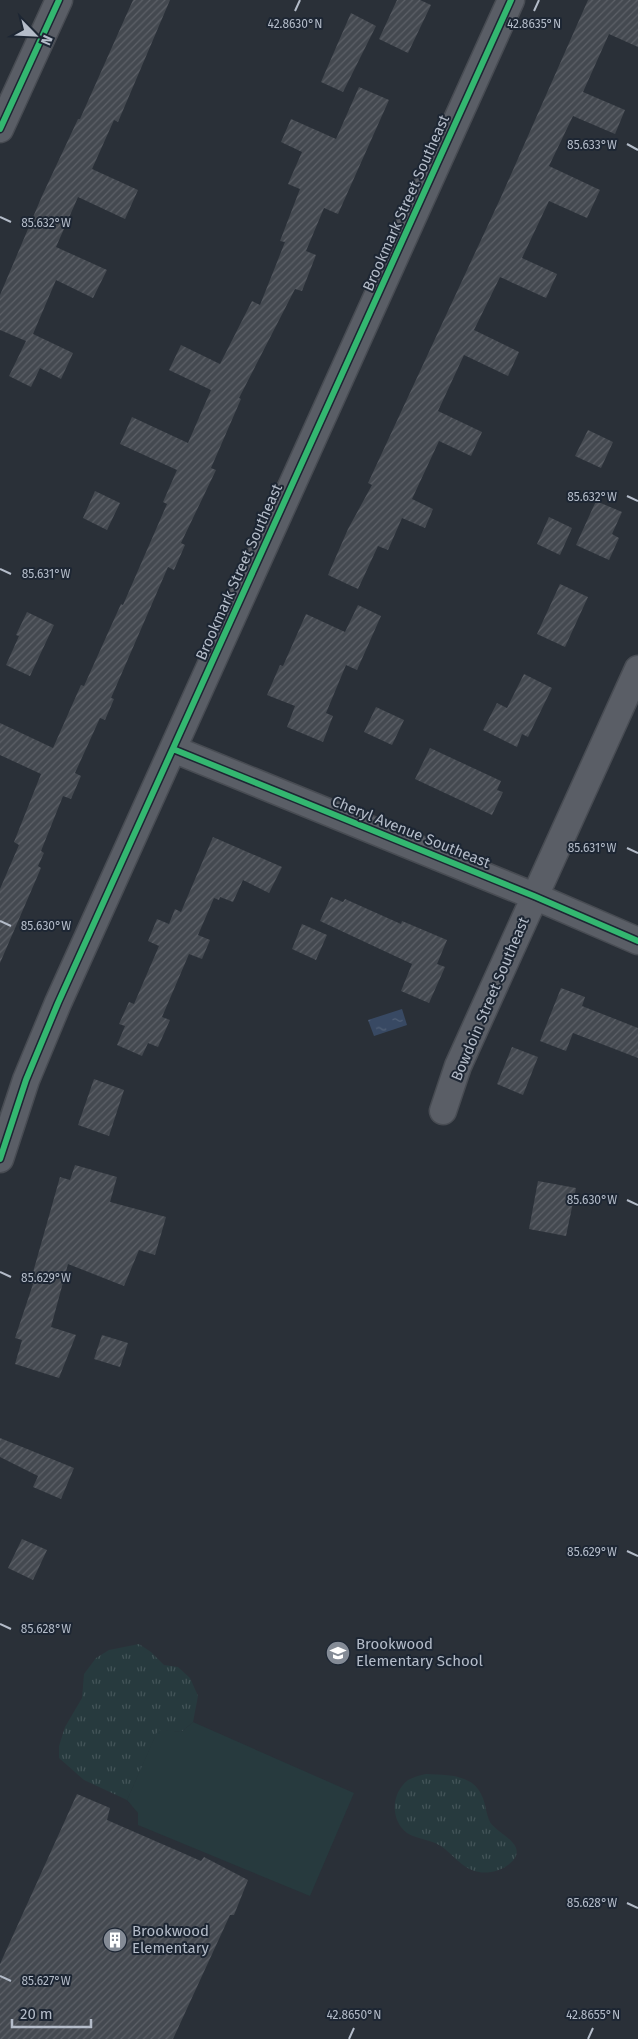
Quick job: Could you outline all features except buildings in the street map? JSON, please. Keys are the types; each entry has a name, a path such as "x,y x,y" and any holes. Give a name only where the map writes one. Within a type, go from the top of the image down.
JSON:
{"street":[{"path":"0,129 59,0"},
{"name":"Brookmark Street Southeast","path":"0,1159 26,1080 58,1003 511,0"},
{"name":"Bowdoin Street Southeast","path":"443,1111 458,1066 638,668"},
{"name":"Cheryl Avenue Southeast","path":"173,749 534,896 638,941"}],"green space":[{"path":"139,1644 151,1652 164,1665 178,1667 190,1678 198,1696 193,1722 181,1732 158,1730 127,1800 84,1780 59,1758 59,1746 65,1727 82,1698 84,1674 96,1658 109,1650"},
{"path":"193,1722 354,1793 310,1896 138,1825 138,1813 127,1800 158,1729 181,1732"},
{"path":"426,1774 458,1777 472,1783 478,1789 490,1822 515,1846 517,1852 515,1858 508,1865 501,1869 483,1873 467,1868 439,1845 411,1835 401,1828 395,1814 398,1792 408,1780"}],"water":[{"path":"402,1009 407,1025 374,1036 368,1020"}],"cycle path":[{"path":"0,129 59,0"},
{"path":"0,1159 26,1080 58,1003 511,0"},
{"path":"173,749 534,896 638,941"}],"place":[{"name":"Brookwood Elementary School","path":"338,1653"},
{"name":"Brookwood Elementary","path":"115,1940"}]}
